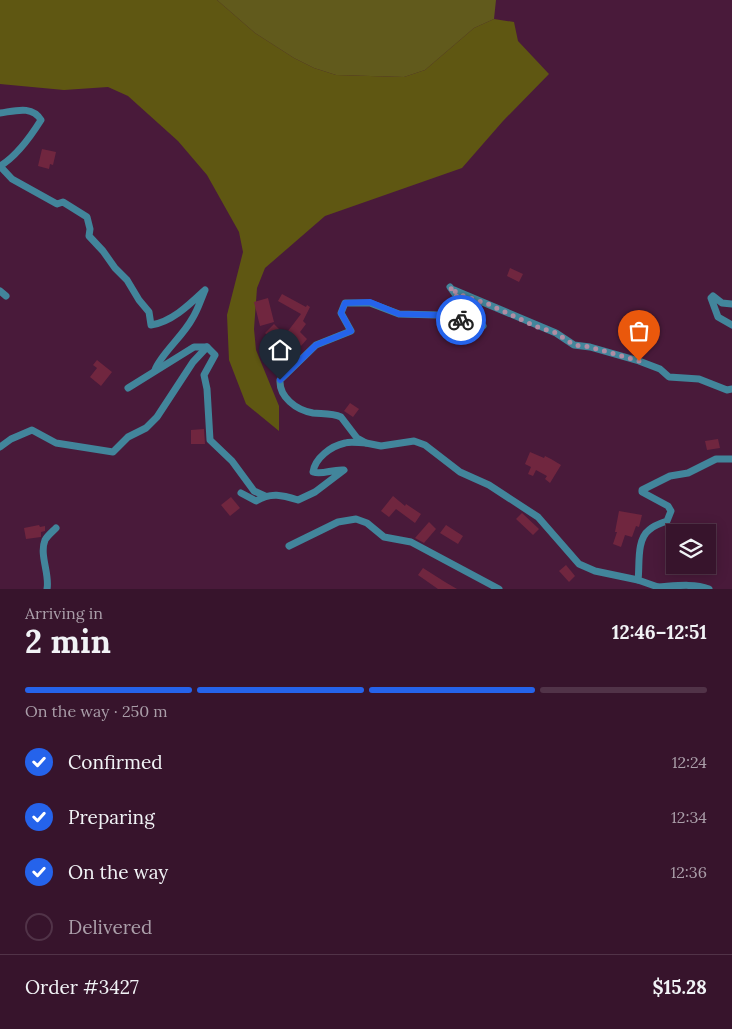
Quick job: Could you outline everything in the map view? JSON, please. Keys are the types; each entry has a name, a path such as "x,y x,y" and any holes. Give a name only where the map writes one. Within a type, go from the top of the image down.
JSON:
{"street":[{"path":"0,113 28,110 37,113 41,120 34,131 8,160 0,166 12,179 57,204 63,202 87,217 90,229 89,236 127,280 149,312 151,325 163,323 205,290 192,319 170,350 158,362 155,370"},
{"path":"366,443 357,438 341,417 312,412 287,400 279,389 280,380 316,345 351,331 341,313 345,303 370,302 399,314 437,315 483,326 463,305 450,287 458,294 488,304 535,326 556,333 574,345 590,347 639,361 660,369 669,377 699,379 727,390 732,389"},
{"path":"732,304 722,302 713,296 711,298 718,317 732,325"},
{"path":"0,447 11,439 32,430 56,444 113,452 128,437 146,428 157,417 193,362 207,347"},
{"path":"128,388 194,348 207,347 216,355 204,375 207,389 210,440 232,460 254,491 264,496"},
{"path":"241,493 256,501 264,496 280,494 298,500 315,492 344,470 333,469 321,474 312,472 314,463 323,454 345,442 381,446 414,441 425,445 460,472 489,485 538,517 579,564 595,571 638,580 658,588 700,586 709,589"},
{"path":"638,580 639,552 644,536 649,530 667,521 671,511 668,506 642,492 642,490 670,476 688,473 716,459 732,459"},
{"path":"289,546 338,522 356,519 367,523 384,537 411,542 499,589"},
{"path":"47,589 48,582 44,560 45,540 56,528"}],"shaded area":[{"path":"0,0 217,0 255,33 294,58 314,68 336,75 404,77 425,70 474,28 494,19 514,22 518,41 549,74 503,121 462,168 325,216 265,268 257,288 254,329 256,350 279,406 279,431 246,404 229,360 227,315 243,252 239,232 207,175 178,141 128,96 108,87 64,90 0,84"},
{"path":"217,0 496,0 494,19 474,28 425,70 404,77 336,75 314,68 294,58 255,33"}],"building":[{"path":"42,149 56,152 53,165 50,164 49,169 38,166"},
{"path":"510,268 523,274 519,282 507,276"},
{"path":"282,294 306,307 307,305 310,307 303,321 306,324 300,332 307,339 301,346 296,341 286,352 265,333 274,324 285,335 301,314 278,301"},
{"path":"268,298 274,322 260,326 254,302"},
{"path":"97,360 112,372 101,386 90,377 97,368 93,365"},
{"path":"350,403 359,409 353,417 344,411"},
{"path":"204,429 205,444 191,444 191,430"},
{"path":"718,439 720,448 707,450 705,441"},
{"path":"530,452 544,458 545,456 561,465 550,483 545,479 547,476 536,470 533,476 528,474 531,467 525,464"},
{"path":"393,496 405,506 406,504 421,514 415,523 396,509 389,517 381,511"},
{"path":"231,497 240,508 230,516 221,505"},
{"path":"619,511 642,515 639,527 636,526 632,537 625,535 621,547 613,544 617,532 615,532"},
{"path":"522,513 539,529 533,535 516,519"},
{"path":"429,522 436,529 424,543 415,538"},
{"path":"39,525 40,527 45,526 45,531 41,532 41,537 26,539 24,528"},
{"path":"446,525 463,536 458,544 440,533"},
{"path":"566,565 575,576 569,582 559,571"},
{"path":"423,568 457,589 438,589 418,575"}],"way so far":[{"path":"461,320 483,326 463,305 450,287 458,294 488,304 535,326 556,333 574,345 590,347 639,361"}],"route":[{"path":"280,380 316,345 351,331 341,313 345,303 370,302 399,314 437,315 461,320"}]}
